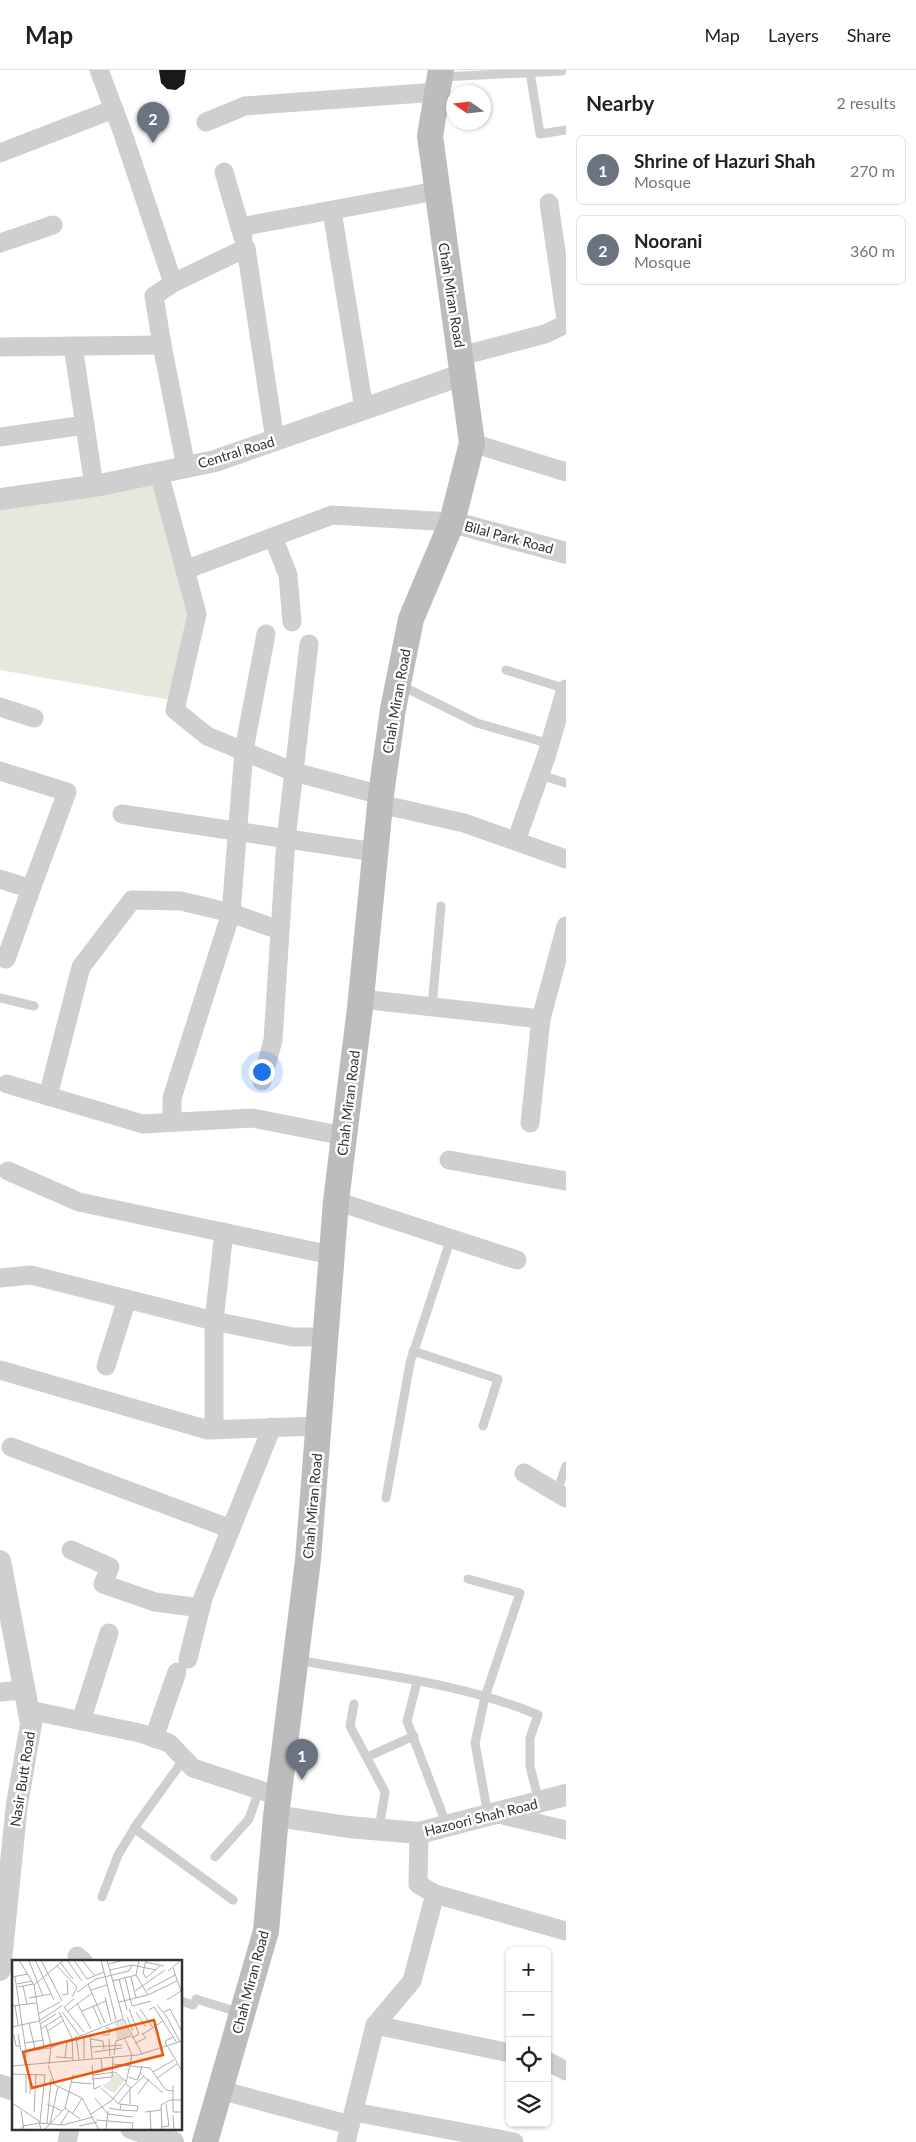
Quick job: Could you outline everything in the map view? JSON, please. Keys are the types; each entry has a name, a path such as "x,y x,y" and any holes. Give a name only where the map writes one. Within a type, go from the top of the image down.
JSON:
{"main road":[{"name":"Chah Miran Road","path":"205,2142 266,1931 271,1801 295,1659 308,1560 336,1201 361,998 380,800 398,684 411,618 452,522 472,443 436,191 430,136 439,80"}],"street":[{"path":"99,70 173,283"},
{"path":"206,122 246,106 439,80"},
{"path":"0,153 114,109"},
{"path":"224,172 246,248 275,440"},
{"path":"240,227 436,191"},
{"path":"549,203 566,320"},
{"path":"332,210 364,409"},
{"path":"0,243 53,225"},
{"path":"186,467 154,296 173,283 246,248"},
{"path":"462,365 545,334 566,324"},
{"path":"0,347 162,345"},
{"path":"73,346 94,486"},
{"name":"Central Road","path":"0,499 94,486 215,461 364,409 462,365"},
{"path":"0,437 85,425"},
{"path":"472,443 566,472"},
{"path":"159,473 197,614 174,710 207,736 294,772 380,800 464,823 566,858"},
{"path":"184,570 332,515 452,522"},
{"name":"Bilal Park Road","path":"452,522 566,553"},
{"path":"273,537 288,575 292,622"},
{"path":"172,1122 172,1098 231,913 244,750 266,634"},
{"path":"262,1081 273,1040 286,839 309,644"},
{"path":"516,841 563,711 566,689"},
{"path":"0,708 34,718"},
{"path":"0,771 67,792 6,959"},
{"path":"122,814 238,833 376,852"},
{"path":"0,879 31,889"},
{"path":"48,1096 81,967 132,900 181,902 231,913 280,930"},
{"path":"530,1124 541,1019 566,926"},
{"path":"361,998 541,1019"},
{"path":"7,1084 143,1124 252,1118 344,1136"},
{"path":"449,1160 566,1181"},
{"path":"8,1171 79,1202 331,1255"},
{"path":"336,1201 517,1260"},
{"path":"214,1429 214,1320 224,1232"},
{"path":"0,1278 31,1274 128,1300 293,1337 325,1337"},
{"path":"106,1366 128,1300"},
{"path":"0,1370 208,1430 318,1426"},
{"path":"154,1738 182,1666 201,1608 272,1427"},
{"path":"11,1447 231,1529"},
{"path":"524,1473 561,1495"},
{"path":"71,1550 110,1567 104,1584 155,1602 201,1608"},
{"name":"Nasir Butt Road","path":"0,1561 31,1724 8,1803 1,1955"},
{"path":"82,1721 109,1633"},
{"path":"0,1692 82,1721 169,1743 193,1768 271,1801"},
{"name":"Hazoori Shah Road","path":"271,1801 379,1829 419,1833 566,1795"},
{"path":"491,1814 566,1830"},
{"path":"419,1833 418,1884 435,1894 566,1930"},
{"path":"350,2126 375,2025 412,1981 435,1894"},
{"path":"375,2025 506,2052"},
{"path":"551,2063 566,2071"},
{"path":"0,2085 12,2089"},
{"path":"220,2090 350,2126 514,2142"},
{"path":"137,2130 173,2142"}],"lane":[{"path":"439,80 562,71"},
{"path":"530,72 540,134 566,130"},
{"path":"506,670 566,689"},
{"path":"398,684 476,723 550,744"},
{"path":"540,775 566,783"},
{"path":"432,1007 442,906"},
{"path":"0,998 34,1006"},
{"path":"386,1498 413,1351 451,1238"},
{"path":"413,1351 498,1379 483,1426"},
{"path":"561,1495 566,1466"},
{"path":"468,1579 520,1593 485,1697 475,1743 491,1814"},
{"path":"295,1659 417,1682 508,1702 538,1715 530,1738 530,1766 539,1802"},
{"path":"417,1682 407,1721 447,1826"},
{"path":"354,1704 350,1726 386,1792 379,1829"},
{"path":"367,1757 414,1736"},
{"path":"102,1897 118,1855 134,1828 184,1758"},
{"path":"216,1857 249,1819 271,1801"},
{"path":"134,1828 233,1900"},
{"path":"182,2001 193,2005 196,1999 242,2013"}],"shaded area":[{"path":"159,473 197,614 176,701 0,670 0,497"}],"building":[{"path":"159,70 186,70 184,84 176,90 167,89 161,83"}],"place":[{"name":"Noorani","path":"153,143"},
{"name":"Shrine of Hazuri Shah","path":"302,1780"}]}
